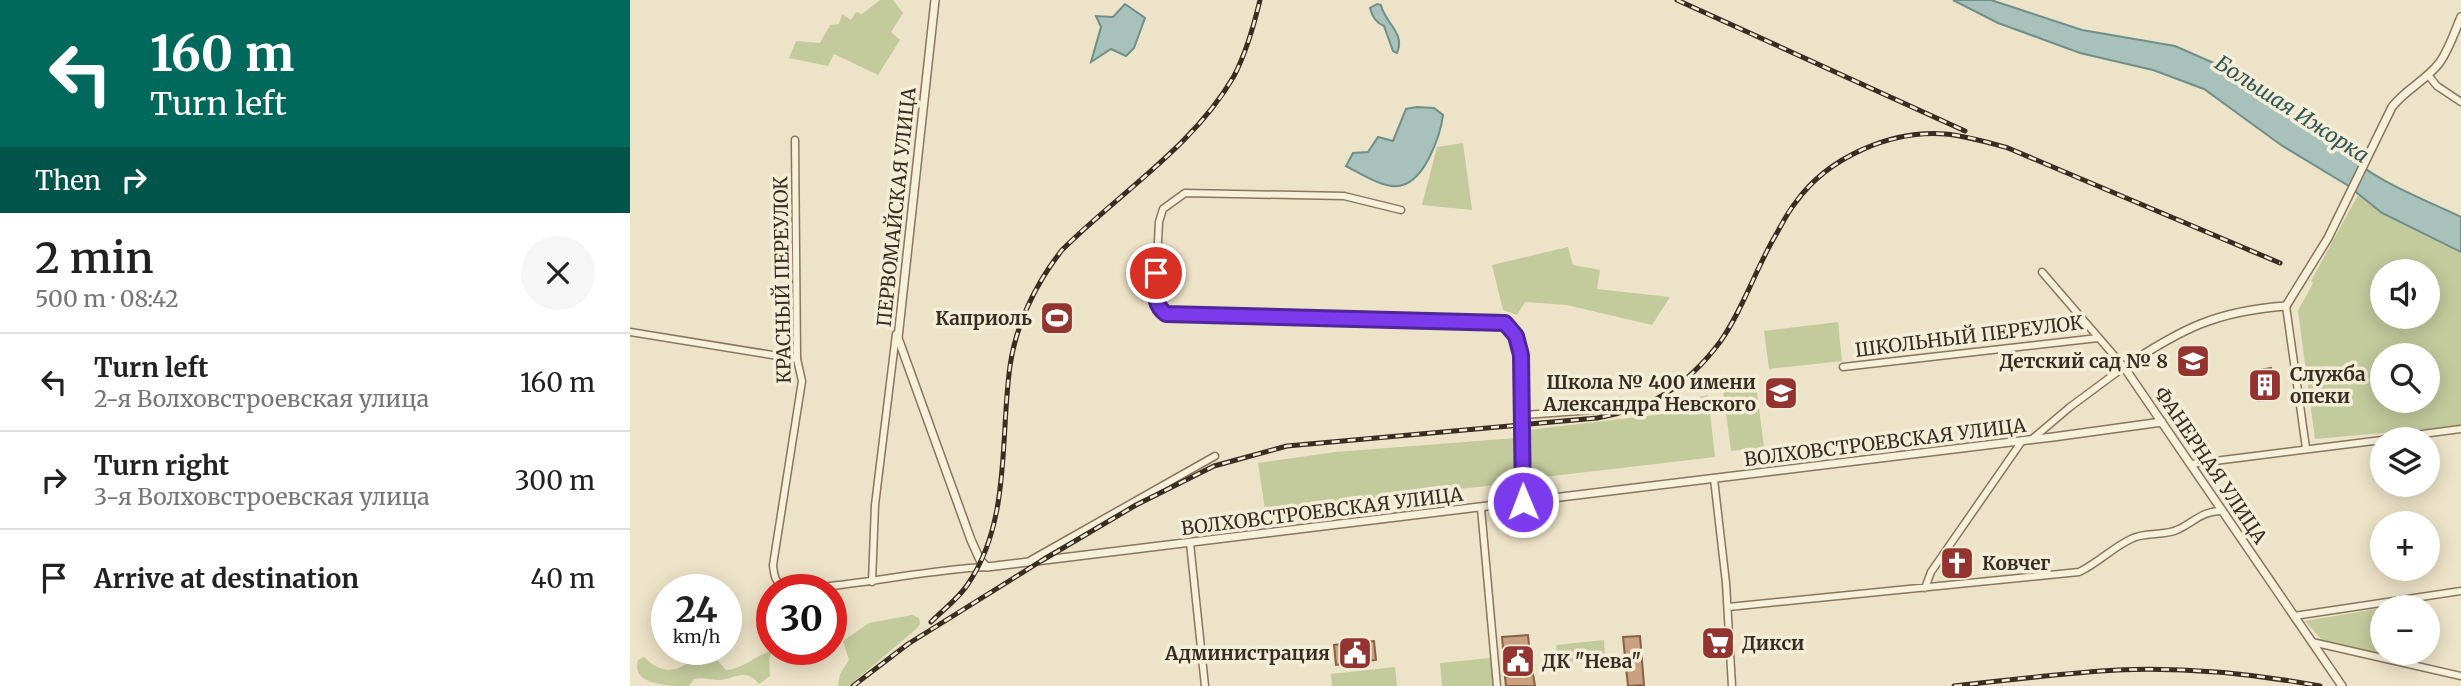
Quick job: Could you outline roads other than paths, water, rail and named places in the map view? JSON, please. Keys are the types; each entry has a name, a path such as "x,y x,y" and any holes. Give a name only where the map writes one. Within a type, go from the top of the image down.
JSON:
{"street":[{"name":"ПЕРВОМАЙСКАЯ УЛИЦА","path":"934,0 898,320 901,351 971,540 980,560 987,567"},
{"path":"2306,448 2286,306 2317,256 2392,107 2404,92 2428,75 2441,61 2461,17"},
{"path":"2428,75 2437,86 2461,102"},
{"name":"КРАСНЫЙ ПЕРЕУЛОК","path":"776,574 774,565 802,381 797,359 795,140"},
{"path":"1401,210 1344,197 1185,193 1163,209 1159,222 1155,299 1158,309 1166,314 1505,323 1516,336 1521,355 1523,502"},
{"name":"ФАНЕРНАЯ УЛИЦА","path":"2042,272 2124,367 2342,686"},
{"path":"2031,440 2124,367 2170,338 2216,317 2248,309 2286,306"},
{"path":"872,582 875,505 898,320"},
{"path":"630,332 797,359"},
{"name":"ШКОЛЬНЫЙ ПЕРЕУЛОК","path":"1843,366 2098,338"},
{"path":"1523,415 1607,409 1620,401"},
{"name":"ВОЛХОВСТРОЕВСКАЯ УЛИЦА","path":"847,584 951,569 987,567 1480,508 2162,422"},
{"path":"2440,432 2461,429"},
{"path":"1925,588 1931,572 2022,441"},
{"path":"2191,464 2370,441"},
{"path":"1028,562 1215,456"},
{"path":"1714,479 1728,607 1732,686"},
{"path":"1480,508 1497,686"},
{"path":"1728,607 2080,572 2132,538 2168,533 2210,510 2223,511"},
{"path":"1190,543 1205,686"},
{"path":"2294,616 2461,591"},
{"path":"2312,642 2461,676"}],"water":[{"path":"1953,0 1991,0 2082,30 2175,46 2225,68 2340,148 2367,170 2461,217 2461,252 2382,213 2347,185 2281,145 2204,89 2153,70 2080,53 1998,23"},
{"path":"1125,4 1145,18 1134,48 1126,56 1111,49 1091,62 1101,27 1096,16 1113,17"},
{"path":"1381,5 1397,34 1397,53 1393,51 1384,26 1372,14 1370,8"},
{"path":"1434,108 1443,115 1432,153 1411,181 1402,185 1382,184 1346,166 1353,153 1368,152 1378,137 1393,141 1406,109"}],"railway":[{"path":"931,622 968,584 982,559 991,533 998,506 1010,366 1022,320 1036,290 1062,250 1177,147 1217,102 1242,58 1260,0"},
{"path":"1677,0 1965,131"},
{"path":"853,686 908,644 1041,561 1136,505 1214,466 1287,446 1597,418 1617,414 1651,401 1681,383 1720,342 1784,220 1809,186 1843,160 1883,142 1924,134 1945,134 2008,148 2280,263"},
{"path":"1954,686 2143,669 2220,672 2320,686"}],"place":[{"name":"Каприоль","path":"1057,318"},
{"name":"Детский сад № 8","path":"2193,361"},
{"name":"Служба опеки","path":"2265,385"},
{"name":"Школа № 400 имени Александра Невского","path":"1781,393"},
{"name":"Ковчег","path":"1957,563"},
{"name":"Дикси","path":"1718,643"},
{"name":"Администрация","path":"1355,653"},
{"name":"ДК \"Нева\"","path":"1518,661"}],"water label":[{"name":"Большая Ижорка","path":"2292,109"}]}
